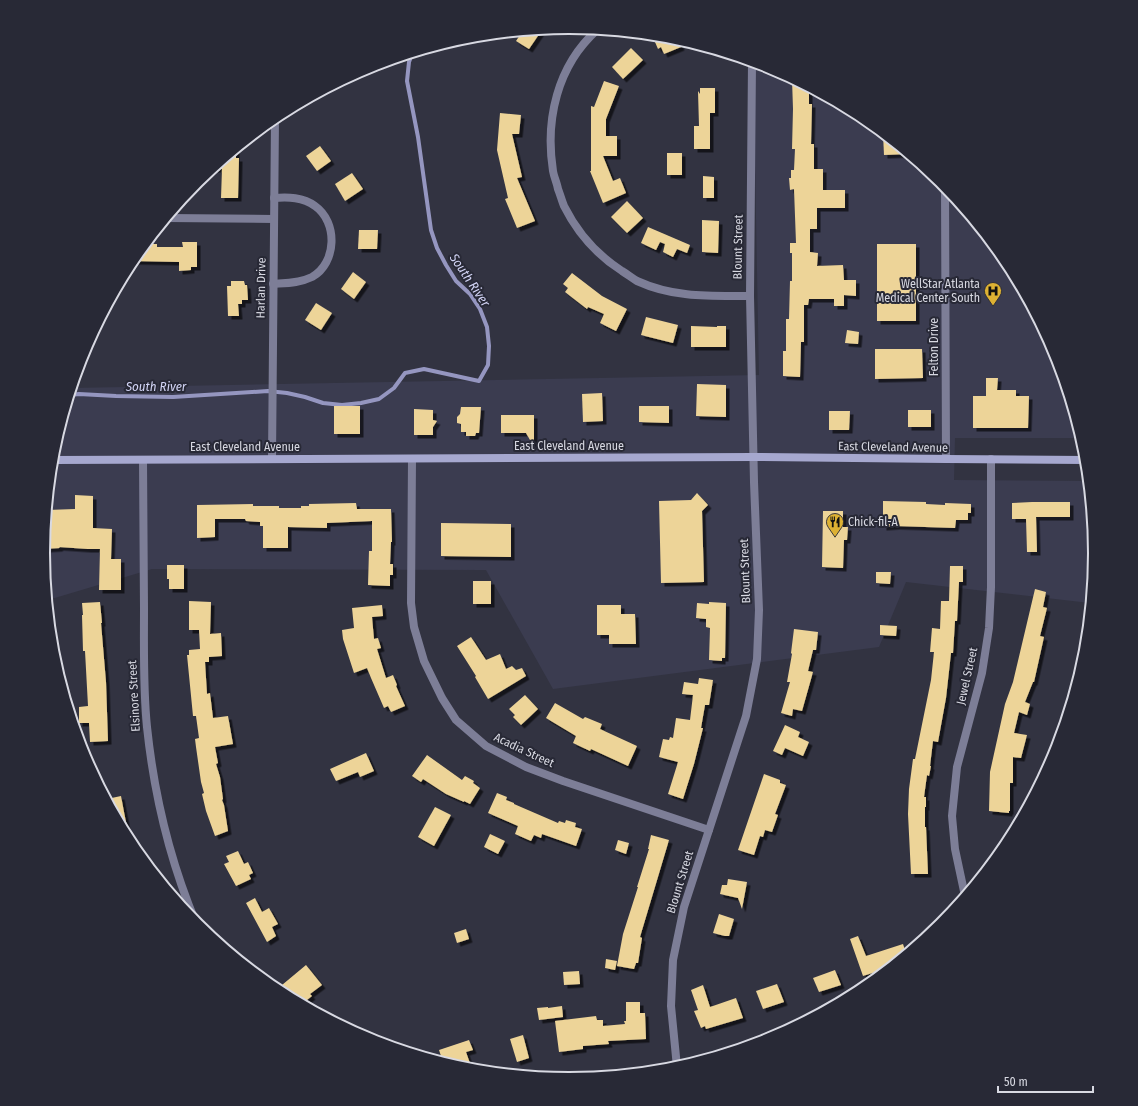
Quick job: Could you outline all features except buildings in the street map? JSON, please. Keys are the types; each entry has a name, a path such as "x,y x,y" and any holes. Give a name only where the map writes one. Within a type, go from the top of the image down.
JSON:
{"main road":[{"name":"East Cleveland Avenue","path":"59,460 753,457 1079,460"}],"street":[{"path":"592,35 587,39 567,69 554,102 550,136 553,172 564,205 582,235 607,262 637,281 669,292 698,296 750,296"},
{"name":"Blount Street","path":"676,1060 671,1006 673,960 684,908 746,716 757,659 759,612 753,457 750,296 752,68"},
{"name":"Harlan Drive","path":"272,459 274,126"},
{"name":"Felton Drive","path":"945,196 946,459"},
{"path":"273,284 302,281 313,276 320,271 327,262 332,244 331,232 327,222 322,212 316,206 298,199 285,197 274,198"},
{"path":"173,218 274,219"},
{"name":"Acadia Street","path":"412,459 411,603 414,626 424,661 442,698 456,720 486,746 526,767 709,830"},
{"name":"Jewel Street","path":"964,890 955,849 952,816 957,767 982,673 989,628 991,588 991,459"},
{"name":"Elsinore Street","path":"143,460 144,680 147,727 153,773 166,837 189,905"}],"shaded area":[{"path":"753,68 799,88 857,121 885,141 936,186 981,237 1001,265 1034,323 1048,354 1060,386 1075,438 955,438 954,480 1083,481 1087,519 1088,553 1086,603 906,582 879,647 553,689 486,570 152,569 52,599 50,553 54,485 60,452 77,388 759,375"}],"waterway":[{"name":"South River","path":"75,394 173,397 268,391 287,393 323,403 342,405 379,399 394,388 405,373 424,369 479,381 488,365 489,346 487,327 480,309 470,294 456,281 446,265 437,248 431,230 418,137 407,81 410,60"}],"place":[{"name":"WellStar Atlanta Medical Center South","path":"993,306"},
{"name":"Chick-fil-A","path":"835,537"}]}
